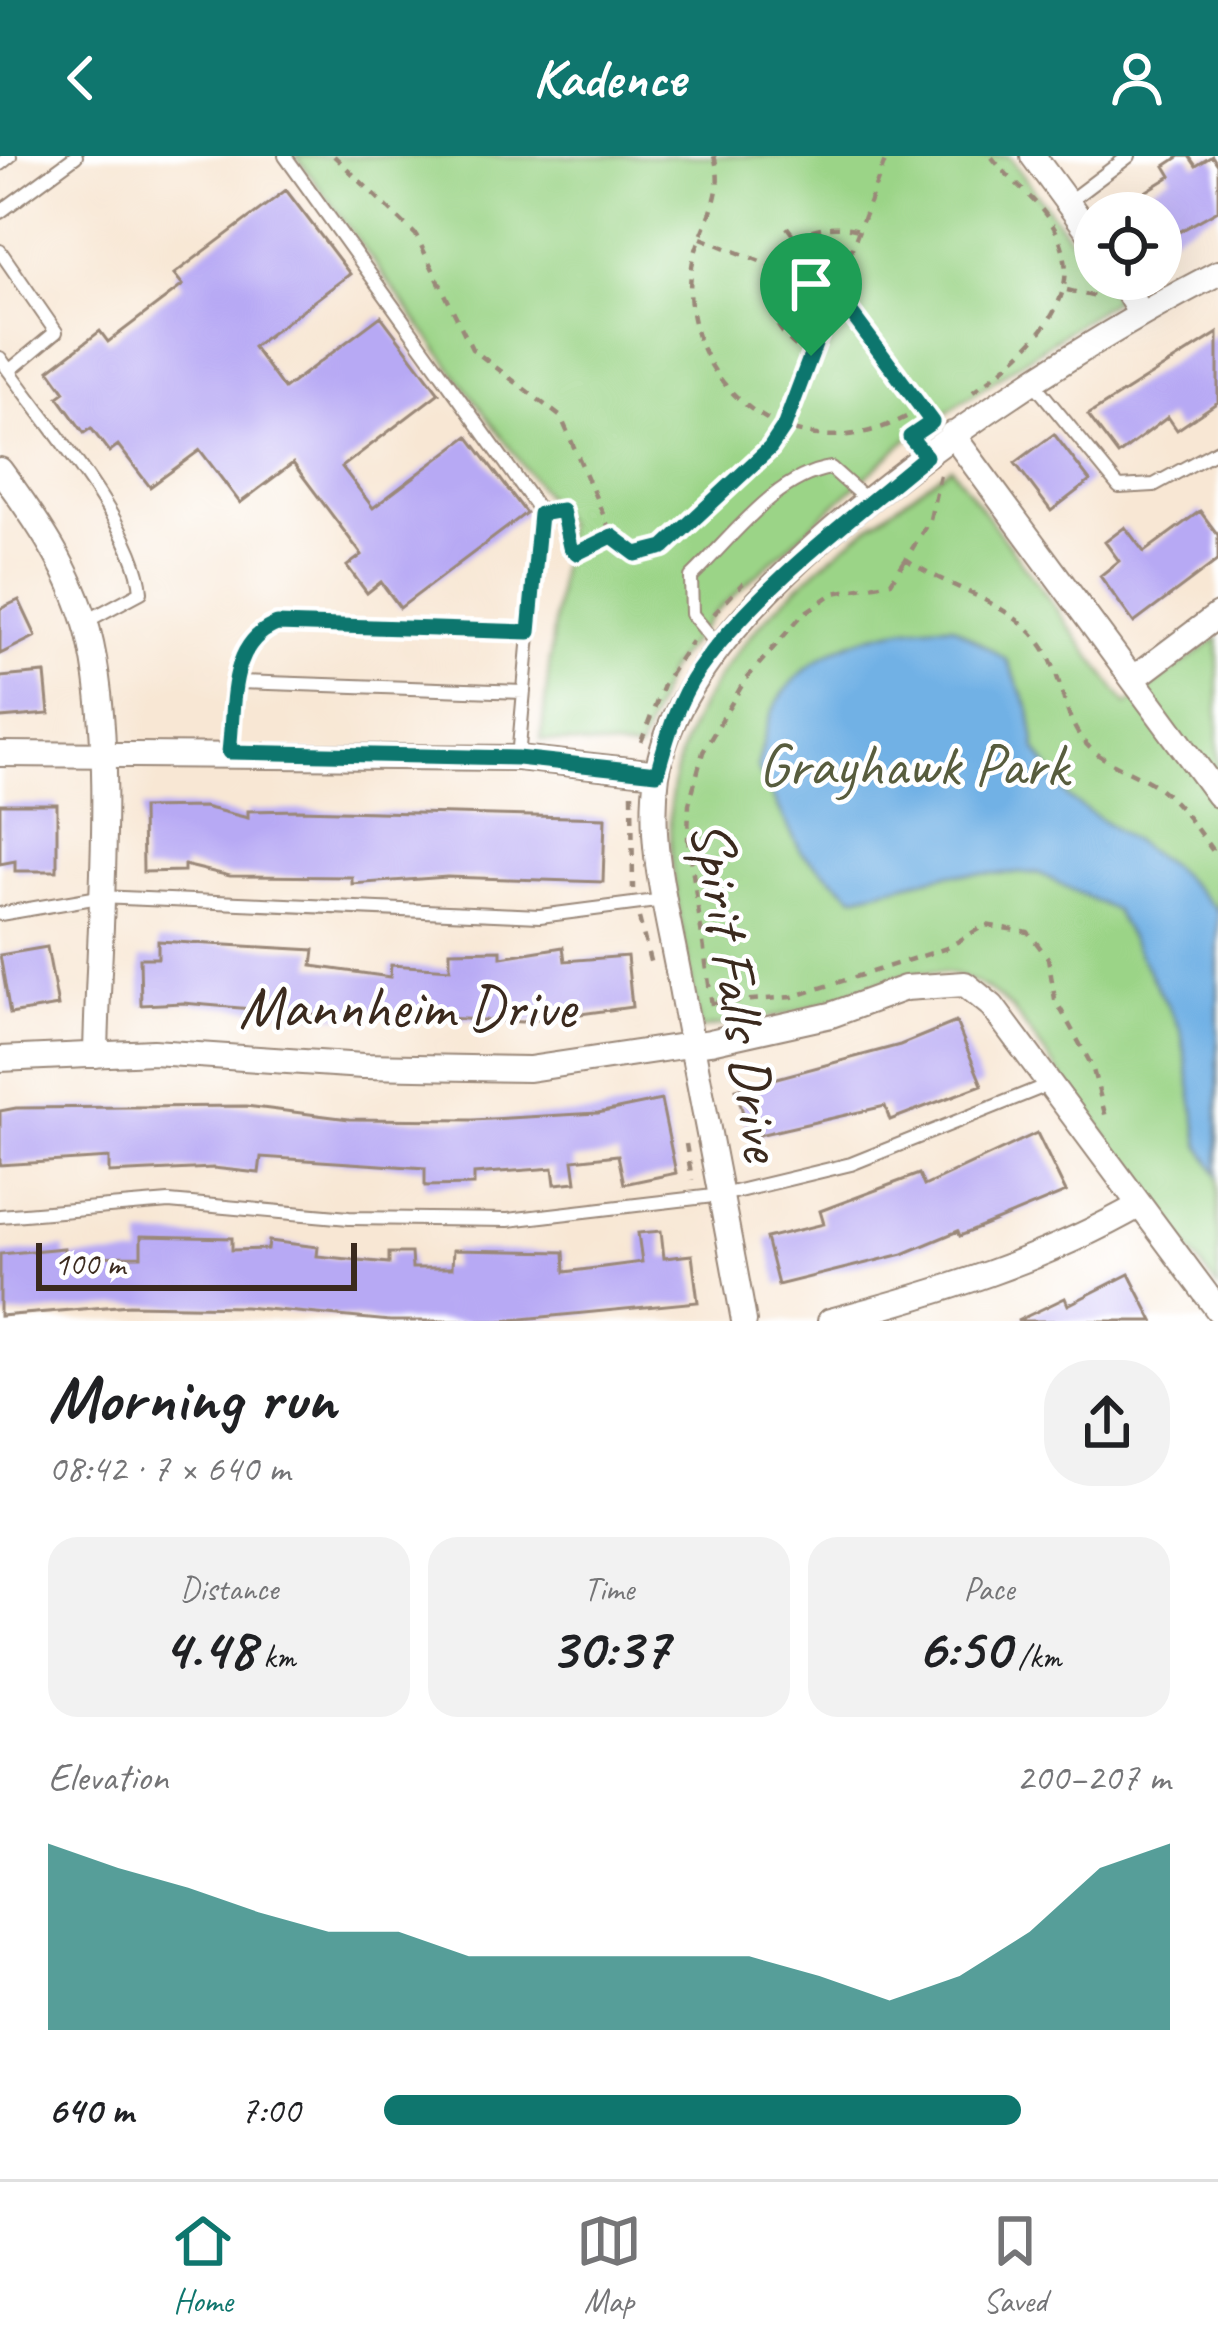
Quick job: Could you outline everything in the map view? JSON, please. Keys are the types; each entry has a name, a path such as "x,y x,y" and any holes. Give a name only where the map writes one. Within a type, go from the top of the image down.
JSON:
{"street":[{"path":"1034,156 1074,210"},
{"name":"Spirit Falls Drive","path":"744,1321 658,864 657,773 673,720 696,674 718,646 798,563 926,456 942,423 1031,380 1140,313 1218,273"},
{"path":"1132,300 1140,313"},
{"path":"942,423 1218,795"},
{"path":"0,470 60,558 84,622 102,751 96,1055"},
{"path":"1133,679 1218,615"},
{"path":"0,754 102,751 518,758 657,773"},
{"name":"Mannheim Drive","path":"0,1059 153,1052 363,1066 530,1070 692,1044 831,1015 905,988 949,983 980,992 1050,1084"},
{"path":"1050,1084 1218,1310"},
{"path":"830,1321 996,1271 1083,1238 1140,1205"}],"lane":[{"path":"0,164 10,156"},
{"path":"0,212 76,156"},
{"path":"285,156 540,514 518,758"},
{"path":"1068,202 1130,156"},
{"path":"0,251 53,321 56,332 9,371"},
{"path":"0,358 88,480 140,573 141,592 135,600 84,622"},
{"path":"1031,380 1119,487 1154,485 1218,450"},
{"path":"718,646 692,614 691,578 777,494 810,471 831,468 870,502"},
{"path":"229,752 248,640 277,624 529,632"},
{"path":"238,682 524,692"},
{"path":"0,914 99,897 540,916 665,900"},
{"path":"0,1216 169,1202 349,1218 508,1220 722,1196 850,1164 1050,1084"}],"path":[{"path":"334,156 416,235 472,349 561,418 612,536 636,554 664,547 770,448 784,427 828,310"},
{"path":"714,156 719,176 717,202 700,238 691,281 699,342 733,394 784,427 824,436 864,434 922,408"},
{"path":"843,272 887,156"},
{"path":"970,394 1028,348 1065,290 1067,267 1048,219 991,156"},
{"path":"811,356 785,338 770,311 773,266 795,238 830,225 859,230"},
{"path":"787,227 823,275"},
{"path":"700,238 773,266"},
{"path":"823,275 843,272"},
{"path":"843,272 856,287 848,309"},
{"path":"823,275 815,295 828,310"},
{"path":"1065,290 1074,292"},
{"path":"828,310 848,309"},
{"path":"848,309 922,408 942,423"},
{"path":"922,429 942,423"},
{"path":"713,1003 688,839 689,804 703,752 745,680 803,614 834,593 891,582 930,519 943,478 926,456"},
{"path":"540,514 562,510 570,547 577,553 612,536"},
{"path":"906,559 931,577 994,603 1038,639 1053,662 1069,721 1089,748 1157,787 1218,858"}],"green space":[{"path":"296,156 1009,156 1074,244 1074,300 1114,300 910,437 713,614 668,671 639,751 541,740 565,523"},
{"name":"Grayhawk Park","path":"951,467 1127,705 1218,638 1218,1289 1013,1010 987,989 936,972 911,974 789,1013 700,1029 670,829 676,772 695,717 726,667 810,575"}],"water":[{"path":"952,625 1007,660 1030,710 1036,749 1068,798 1173,868 1218,911 1218,1175 1200,1145 1181,1030 1115,911 1038,873 948,874 854,896 802,853 757,767 773,710 811,665 877,634"}],"building":[{"path":"1180,156 1189,156 1196,166 1212,156 1218,165 1218,210 1182,230 1182,192 1145,192 1171,176 1165,166"},
{"path":"286,190 350,274 253,347 284,389 381,316 439,393 342,467 373,508 468,436 526,513 400,608 381,582 367,593 347,566 362,555 293,463 240,503 200,450 150,487 118,445 109,452 91,428 84,433 58,397 65,392 49,370 100,331 108,342 183,285 174,274"},
{"path":"1218,333 1218,402 1177,430 1168,417 1118,455 1088,415"},
{"path":"1054,434 1090,481 1051,511 1015,463"},
{"path":"1200,511 1218,535 1218,560 1134,623 1100,576 1119,561 1105,542 1125,527 1144,552"},
{"path":"19,600 36,636 0,654 0,609"},
{"path":"45,673 49,714 0,718 0,677"},
{"path":"0,804 57,804 57,871 15,871 15,861 0,864"},
{"path":"204,807 248,818 248,811 299,810 605,818 603,882 447,877 352,884 352,877 230,876 184,865 184,871 143,872 142,808"},
{"path":"158,941 314,950 312,966 390,977 391,965 450,969 450,951 501,950 501,957 563,947 565,961 627,956 632,1007 522,1022 369,1014 368,1019 183,1003 141,1005 140,958 158,958"},
{"path":"47,947 58,1006 10,1014 0,955"},
{"path":"956,1022 982,1085 890,1120 885,1106 750,1137 736,1089 900,1045"},
{"path":"661,1100 676,1173 624,1184 618,1155 573,1160 576,1182 555,1184 553,1168 474,1174 474,1185 425,1186 425,1168 261,1157 259,1173 213,1168 109,1173 109,1158 0,1165 0,1111 16,1108 246,1106 349,1119 473,1120 598,1113"},
{"path":"1037,1133 1066,1192 960,1236 958,1231 903,1254 778,1285 766,1238 824,1224 820,1211 919,1174 924,1186"},
{"path":"661,1231 664,1258 692,1255 698,1302 501,1321 390,1321 245,1307 129,1305 0,1316 0,1254 64,1248 65,1257 141,1256 141,1236 232,1238 232,1250 268,1249 269,1241 318,1247 317,1256 389,1263 389,1253 411,1253 412,1268 452,1268 453,1250 564,1252 565,1272 642,1262 638,1233"},
{"path":"1129,1274 1153,1321 1017,1321 1065,1298 1068,1305"}],"route":[{"path":"848,309 932,422 910,437 926,456 798,563 718,646 696,674 673,720 657,773 518,758 229,752 242,652 258,632 277,624 529,632 540,514 562,510 570,547 577,553 612,536 636,554 656,553 778,438 811,356 828,310 848,309"}]}
